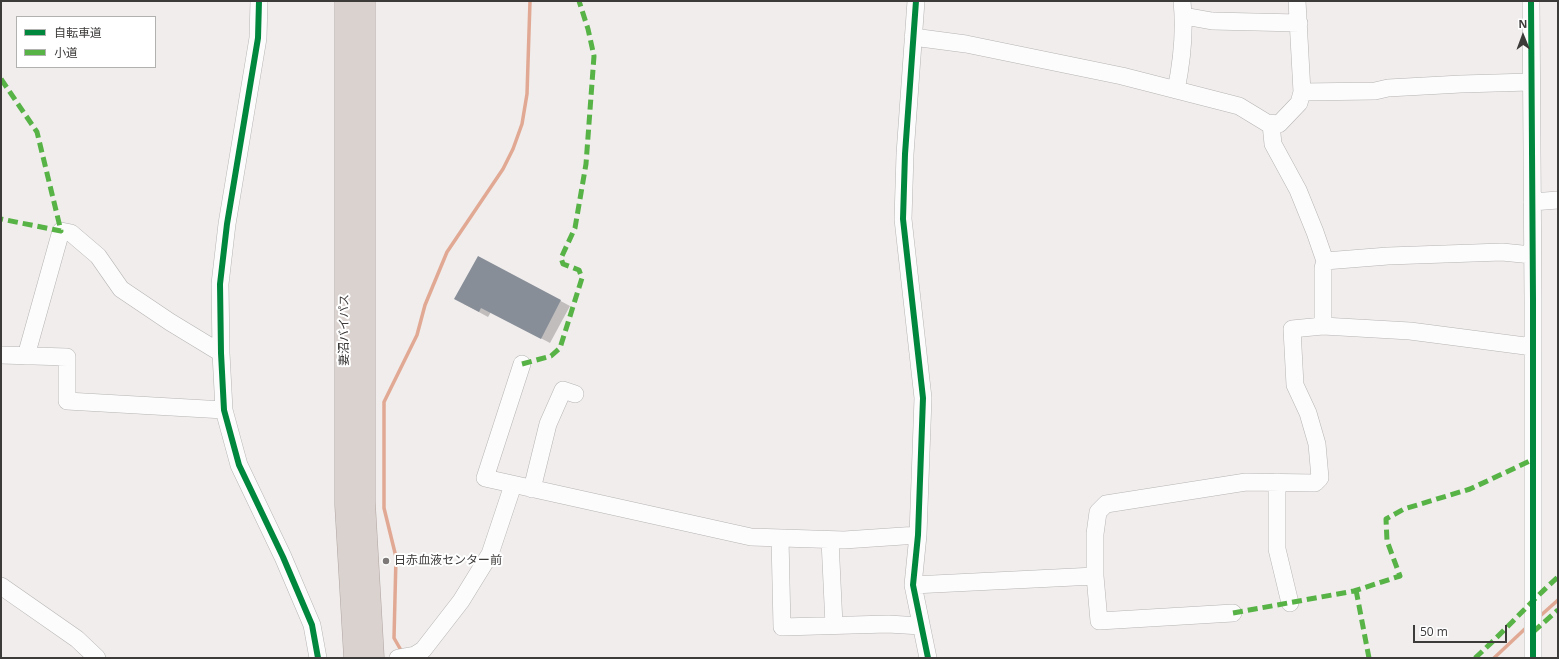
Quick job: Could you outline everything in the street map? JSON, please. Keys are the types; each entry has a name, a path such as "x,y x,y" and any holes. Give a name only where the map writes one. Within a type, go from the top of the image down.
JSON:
{"highway":[{"name":"妻沼バイパス","path":"346,1 346,505 355,658"},
{"name":"妻沼バイパス","path":"364,1 364,502 373,658"}],"street":[{"path":"259,1 258,38 226,224 220,277 221,353 224,410 239,465 283,557 312,625 318,658"},
{"path":"916,1 905,154 903,219 923,398 918,535 913,585 928,658"},
{"path":"914,37 982,48 1122,76 1239,106 1267,123 1279,124 1299,103 1302,92 1297,1"},
{"path":"1531,1 1530,82 1533,347 1533,658"},
{"path":"1176,90 1181,66 1183,8 1220,22 1299,23"},
{"path":"1302,92 1375,91 1388,88 1530,82"},
{"path":"1271,124 1274,144 1298,190 1316,232 1325,261 1322,268 1322,326"},
{"path":"1532,202 1558,200"},
{"path":"26,356 61,231 70,233 98,256 121,289 170,322 221,353"},
{"path":"1325,261 1388,256 1502,252 1532,255"},
{"path":"1233,613 1099,621 1095,576 1095,534 1098,512 1106,504 1246,482 1315,483 1320,478 1317,444 1308,413 1295,385 1292,329 1322,326 1410,331 1533,347"},
{"path":"1,355 68,357 67,401 224,410"},
{"path":"522,364 485,478 751,537 830,540 918,535"},
{"path":"532,489 548,424 563,390 575,394"},
{"path":"1277,482 1277,549 1290,603"},
{"path":"410,657 423,650 461,601 490,554 513,485"},
{"path":"780,538 782,627 888,624 921,626"},
{"path":"830,540 834,625"},
{"path":"913,585 1095,576"},
{"path":"1,586 77,639 97,658"}],"building":[{"path":"478,256 561,300 541,339 481,308 479,312 454,299"}],"waterway":[{"path":"402,652 394,638 396,557 384,508 384,402 417,335 425,305 447,252 503,169 513,149 522,124 527,94 530,1"},
{"path":"1539,617 1558,600"},
{"path":"1494,658 1528,626"}],"marked path":[{"path":"522,364 551,356 560,348 582,278 579,270 563,264 561,258 575,228 586,164 594,56 588,29 579,1"},
{"path":"1,79 37,132 61,231 1,219"},
{"path":"1233,613 1354,591 1400,576 1387,541 1386,519 1404,509 1470,489 1532,460"},
{"path":"1475,658 1558,577"},
{"path":"1356,590 1369,658"},
{"path":"1533,632 1558,610"}],"cycle path":[{"path":"259,1 258,38 227,224 220,284 224,410 239,465 283,557 312,625 318,658"},
{"path":"916,1 905,154 903,219 923,398 918,535 913,585 928,658"},
{"path":"1531,1 1533,658"}],"place":[{"name":"日赤血液センター前","path":"386,561"}]}
